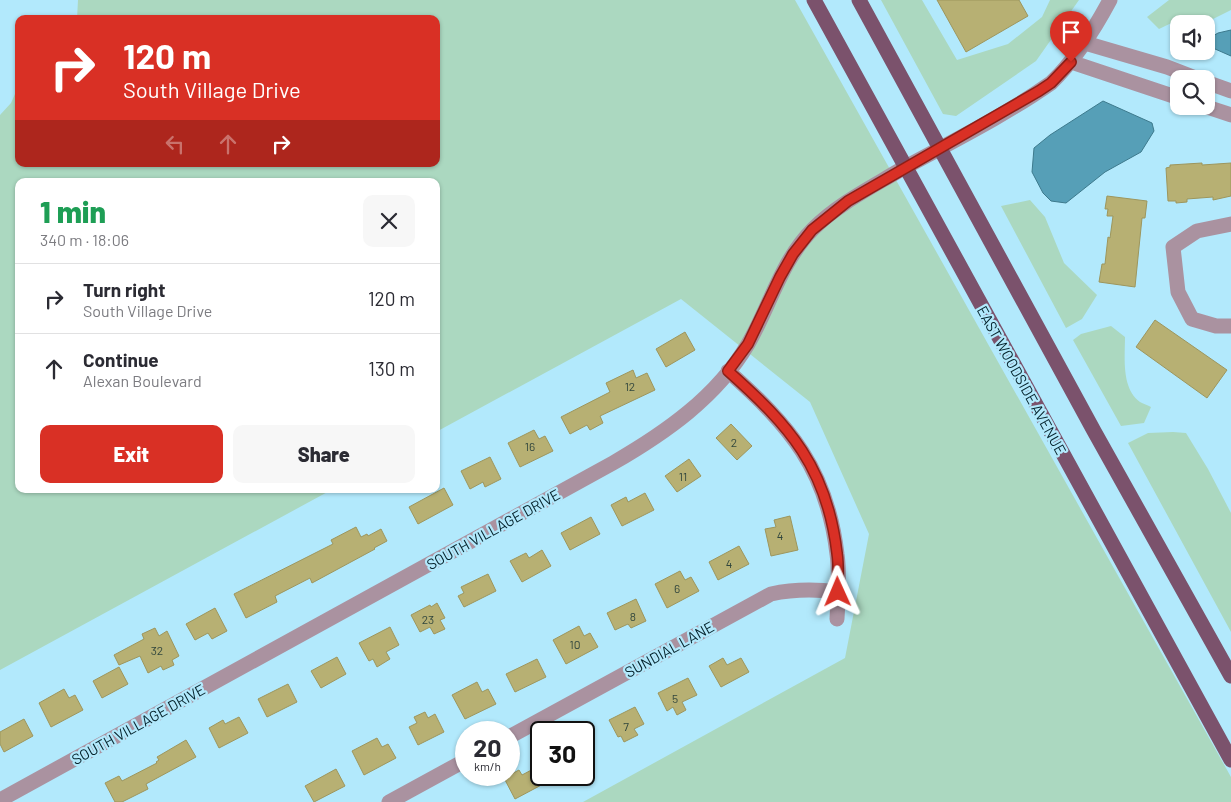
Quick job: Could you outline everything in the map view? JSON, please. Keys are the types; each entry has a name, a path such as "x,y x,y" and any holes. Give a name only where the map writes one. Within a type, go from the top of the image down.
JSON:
{"main road":[{"name":"EAST WOODSIDE AVENUE","path":"814,0 1231,760"},
{"path":"859,0 1094,431 1231,676"}],"street":[{"name":"SOUTH VILLAGE DRIVE","path":"0,800 638,449 665,431 692,410 728,371 748,344 788,261 812,230 848,201 1051,83 1071,62 1085,43 1110,0"},
{"path":"1085,43 1175,70"},
{"path":"1071,62 1170,95"},
{"path":"1215,85 1231,91"},
{"path":"1215,110 1231,115"},
{"path":"1231,224 1196,231 1173,247 1178,292 1192,319 1216,326 1231,326"},
{"path":"728,371 778,418 807,458 820,484 834,530 838,556 837,619"},
{"name":"SUNDIAL LANE","path":"520,730 772,594 796,590 838,592"},
{"path":"389,802 455,766"}],"green space":[{"path":"78,0 795,0 1231,777 1231,802 583,802 845,658 869,534 810,402 681,299 440,430 440,178 15,178 15,493 326,493 0,670 0,115 11,103 15,94 15,167 440,167 440,15 77,15"},
{"path":"881,0 922,0 957,60 1008,44 1042,17 1050,0 1079,0 1036,61 956,116 943,114"},
{"path":"1169,0 1231,0 1231,10 1215,18 1215,15 1170,15 1170,24 1159,29 1147,17"},
{"path":"1030,200 1045,217 1064,263 1097,295 1082,319 1066,328 1001,206"},
{"path":"1111,326 1125,337 1125,372 1130,389 1140,402 1151,407 1144,423 1121,426 1073,340 1081,334"},
{"path":"1148,433 1186,433 1208,469 1231,513 1231,632 1128,443"}],"water":[{"path":"1231,30 1231,56 1215,49 1215,35"},
{"path":"1103,101 1152,123 1154,131 1141,152 1105,172 1066,203 1051,201 1043,193 1032,172 1034,148 1050,135"}],"building":[{"path":"937,0 1019,0 1028,16 966,52"},
{"path":"1202,163 1202,165 1231,163 1231,196 1213,200 1213,197 1187,199 1187,202 1176,203 1176,201 1168,201 1166,168 1170,167 1170,165"},
{"path":"1107,196 1147,201 1145,218 1142,218 1135,287 1099,282 1102,264 1105,264 1113,216 1107,216 1108,209 1105,209"},
{"path":"1155,320 1227,370 1207,398 1136,347"},
{"path":"685,332 695,350 666,367 656,349"},
{"path":"633,370 636,378 647,373 655,390 600,416 603,423 590,430 587,425 570,434 561,417 610,392 606,383"},
{"path":"731,424 752,446 737,460 716,438"},
{"path":"534,430 539,439 545,436 553,451 520,467 508,443"},
{"path":"490,457 501,479 485,487 483,482 470,489 461,471"},
{"path":"689,459 701,476 677,492 665,476"},
{"path":"444,488 453,505 418,524 409,507 435,493 440,493 440,490"},
{"path":"645,493 654,510 622,526 611,505 626,497 628,502"},
{"path":"790,516 798,550 771,556 765,529 776,527 774,520"},
{"path":"591,517 600,534 570,550 561,533"},
{"path":"356,527 361,537 367,534 368,536 381,529 387,541 312,583 310,578 275,596 277,602 246,618 234,594 333,544 331,540"},
{"path":"739,546 749,564 718,580 709,562"},
{"path":"542,550 551,566 522,582 510,561 526,553 529,558"},
{"path":"680,571 685,580 691,577 699,591 667,608 655,584"},
{"path":"488,574 496,591 464,607 458,596 464,593 461,587"},
{"path":"636,599 646,621 631,628 628,624 615,630 607,613"},
{"path":"437,603 445,618 440,620 445,629 434,634 430,627 420,632 411,615"},
{"path":"215,608 227,631 212,639 208,633 195,640 186,624"},
{"path":"579,626 584,636 590,633 598,647 566,664 553,640"},
{"path":"390,627 399,645 386,652 390,659 377,667 373,659 369,661 359,643"},
{"path":"155,628 159,636 167,631 179,656 172,660 174,665 163,670 161,666 148,673 140,656 119,665 114,655 144,639 142,634"},
{"path":"337,657 346,674 321,688 311,671"},
{"path":"723,658 727,665 741,658 749,672 721,687 709,666"},
{"path":"537,659 546,677 515,692 506,674"},
{"path":"119,667 128,684 102,698 93,681"},
{"path":"688,678 697,695 682,702 686,710 677,715 673,707 667,711 658,693"},
{"path":"477,682 482,692 488,689 496,704 465,719 452,695"},
{"path":"288,684 297,702 267,717 258,699"},
{"path":"64,689 69,698 75,695 83,710 51,727 39,703"},
{"path":"635,707 644,724 634,729 638,735 624,742 621,736 618,737 609,720"},
{"path":"425,712 428,718 435,714 444,732 418,745 409,727 417,723 414,717"},
{"path":"239,717 248,733 219,748 209,728 223,720 225,724"},
{"path":"24,719 33,736 4,752 0,744 0,732"},
{"path":"377,738 382,747 388,744 396,758 364,775 352,751"},
{"path":"186,740 196,757 146,784 148,789 122,802 115,802 105,783 119,776 122,781 157,763 159,760 157,757"},
{"path":"336,769 345,786 314,802 305,786"},
{"path":"530,771 530,786 539,786 515,799 508,786 520,786 520,772 522,775"}],"route":[{"path":"838,592 838,556 834,530 820,484 807,458 792,435 762,401 728,371 748,344 793,254 812,230 848,201 1039,91 1051,83 1071,62"}]}
